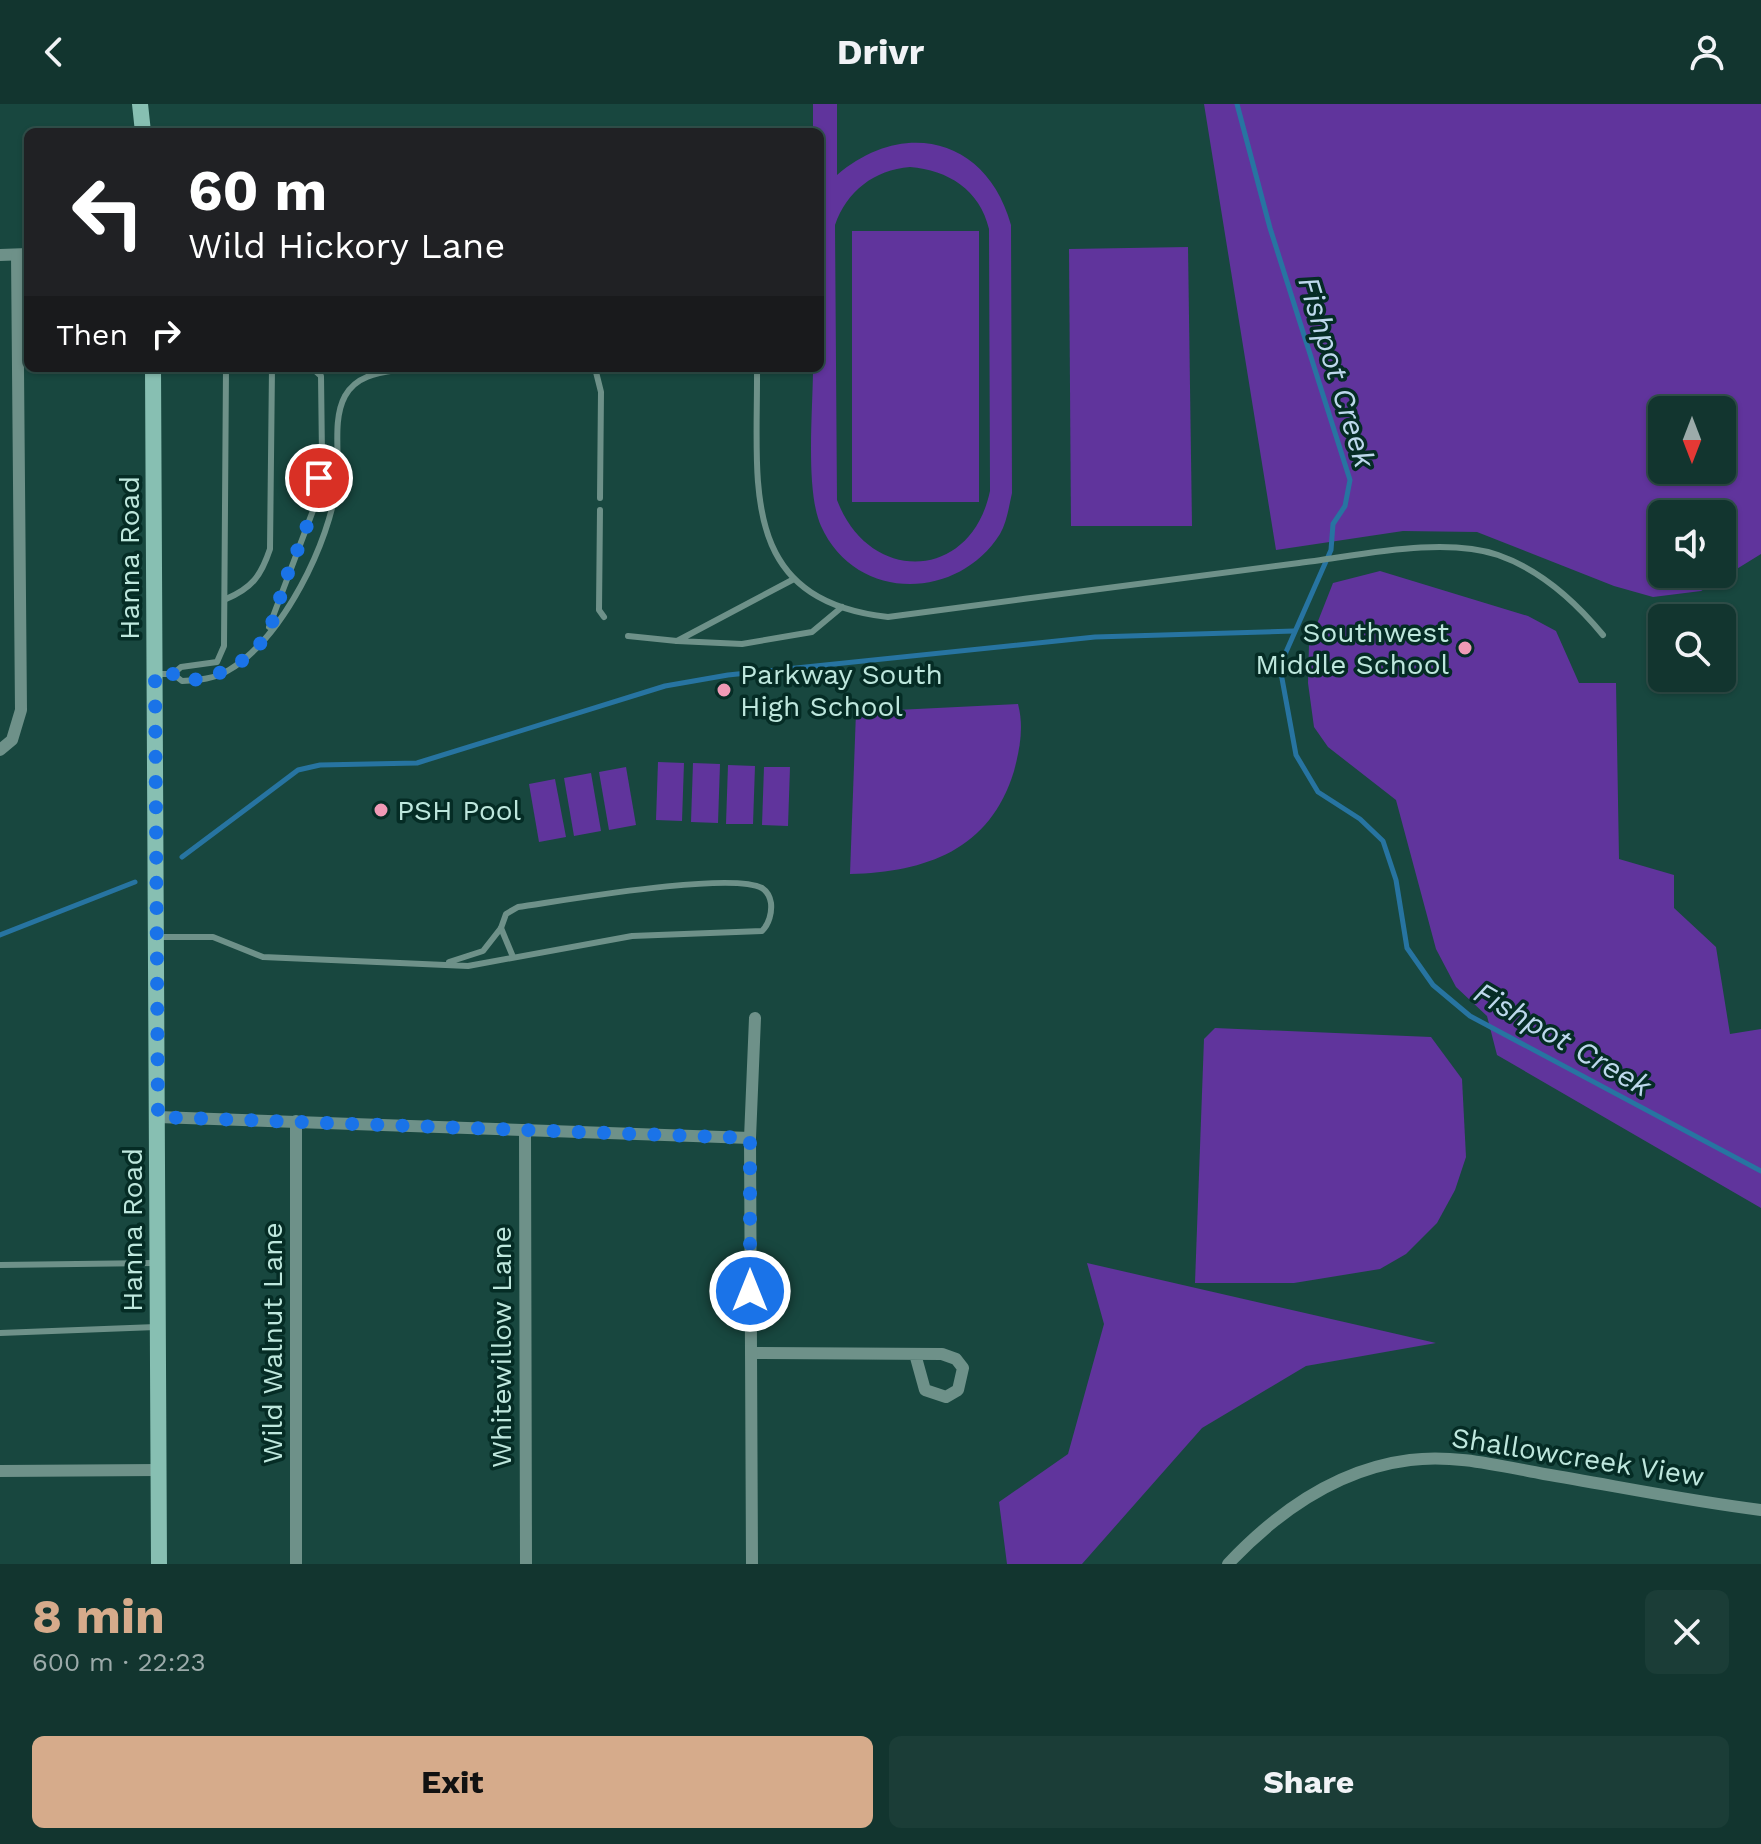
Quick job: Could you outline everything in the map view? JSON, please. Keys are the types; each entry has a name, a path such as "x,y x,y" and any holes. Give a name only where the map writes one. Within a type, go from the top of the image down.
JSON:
{"street":[{"path":"140,104 143,128"},
{"path":"0,255 23,255 21,710 12,740 0,750"},
{"name":"Hanna Road","path":"153,372 159,1564"},
{"path":"752,1564 750,1138 755,1018"},
{"path":"158,1117 750,1138"},
{"name":"Wild Walnut Lane","path":"296,1121 296,1564"},
{"name":"Whitewillow Lane","path":"525,1130 526,1564"},
{"path":"751,1353 942,1354 956,1359 964,1376 958,1390 938,1397 925,1390 915,1354"},
{"name":"Shallowcreek View","path":"1228,1564 1281,1513 1309,1496 1367,1470 1410,1460 1481,1463 1761,1510"},
{"path":"0,1471 158,1470"}],"lane":[{"path":"173,674 181,667 217,662 224,646 226,372"},
{"path":"226,599 247,590 262,573 270,549 272,372"},
{"path":"268,631 317,500 322,456 321,376 316,372"},
{"path":"155,674 173,674 182,681 205,680 229,670 268,631 317,558 331,515 337,481 340,409 346,395 357,382 385,372"},
{"path":"596,372 601,392 600,498"},
{"path":"757,372 758,504 769,542 794,579 817,596 855,613 888,617 1384,553 1457,547 1497,555 1535,573 1577,604 1603,635"},
{"path":"600,510 599,610 604,617"},
{"path":"677,641 794,579"},
{"path":"628,636 742,644 812,632 842,607"},
{"path":"157,937 213,937 263,957 394,964 449,962 468,966 632,936 762,931 767,926 772,908 769,896 758,886 705,885 626,890 518,907 506,914 501,928 483,951 449,962"},
{"path":"501,928 513,957"},
{"path":"0,1265 158,1263"},
{"path":"0,1333 158,1327"}],"shaded area":[{"path":"813,104 837,104 837,175 863,157 889,147 915,143 940,146 963,156 983,172 999,196 1011,225 1012,493 1000,534 981,556 959,572 933,581 907,584 881,580 857,569 837,551 821,526 813,492 813,372 824,372 824,128 813,128","holes":["910,167 937,172 970,193 985,215 989,229 990,491 979,521 963,543 942,556 918,562 894,558 872,547 852,528 837,500 835,225 855,192 874,178"]},
{"path":"1204,104 1761,104 1761,554 1736,569 1736,500 1648,500 1648,588 1706,588 1653,597 1614,586 1477,532 1403,531 1276,550"},
{"path":"852,231 979,231 979,502 852,502"},
{"path":"1188,247 1192,526 1071,526 1069,249"},
{"path":"1380,571 1528,616 1556,631 1579,683 1616,683 1619,859 1674,875 1674,908 1716,947 1730,1034 1761,1029 1761,1208 1497,1055 1487,1016 1456,987 1436,949 1396,800 1328,747 1314,727 1308,683 1309,644 1333,583"},
{"path":"1018,704 1020,738 1014,771 1003,798 989,820 972,838 929,861 904,868 850,874 856,712"},
{"path":"658,762 684,763 682,821 656,820"},
{"path":"693,763 720,764 718,823 691,822"},
{"path":"728,765 755,766 753,824 726,824"},
{"path":"626,767 636,825 609,830 599,772"},
{"path":"764,767 790,767 788,826 762,825"},
{"path":"591,773 601,831 574,836 564,778"},
{"path":"555,779 566,837 539,842 529,784"},
{"path":"1215,1028 1431,1037 1462,1079 1466,1157 1455,1190 1437,1223 1406,1254 1380,1269 1294,1283 1195,1283 1204,1039"},
{"path":"1087,1263 1436,1343 1306,1366 1202,1428 1082,1564 1007,1564 999,1502 1068,1454 1104,1324"}],"waterway":[{"name":"Fishpot Creek","path":"1237,104 1270,228 1350,480 1345,506 1333,524 1331,550 1286,652 1281,673 1296,755 1318,792 1360,819 1383,841 1396,880 1407,948 1433,985 1470,1016 1761,1171"},
{"path":"182,857 298,770 320,765 417,763 665,686 728,675 1095,637 1294,631"},
{"path":"0,935 135,882"}],"place":[{"name":"Southwest Middle School","path":"1465,648"},
{"name":"Parkway South High School","path":"724,690"},
{"name":"PSH Pool","path":"381,810"}],"route":[{"path":"319,478 317,500 306,534 290,566 268,631 250,653 229,670 205,680 182,681 173,674 155,674 158,1117 750,1138 750,1291"}]}
